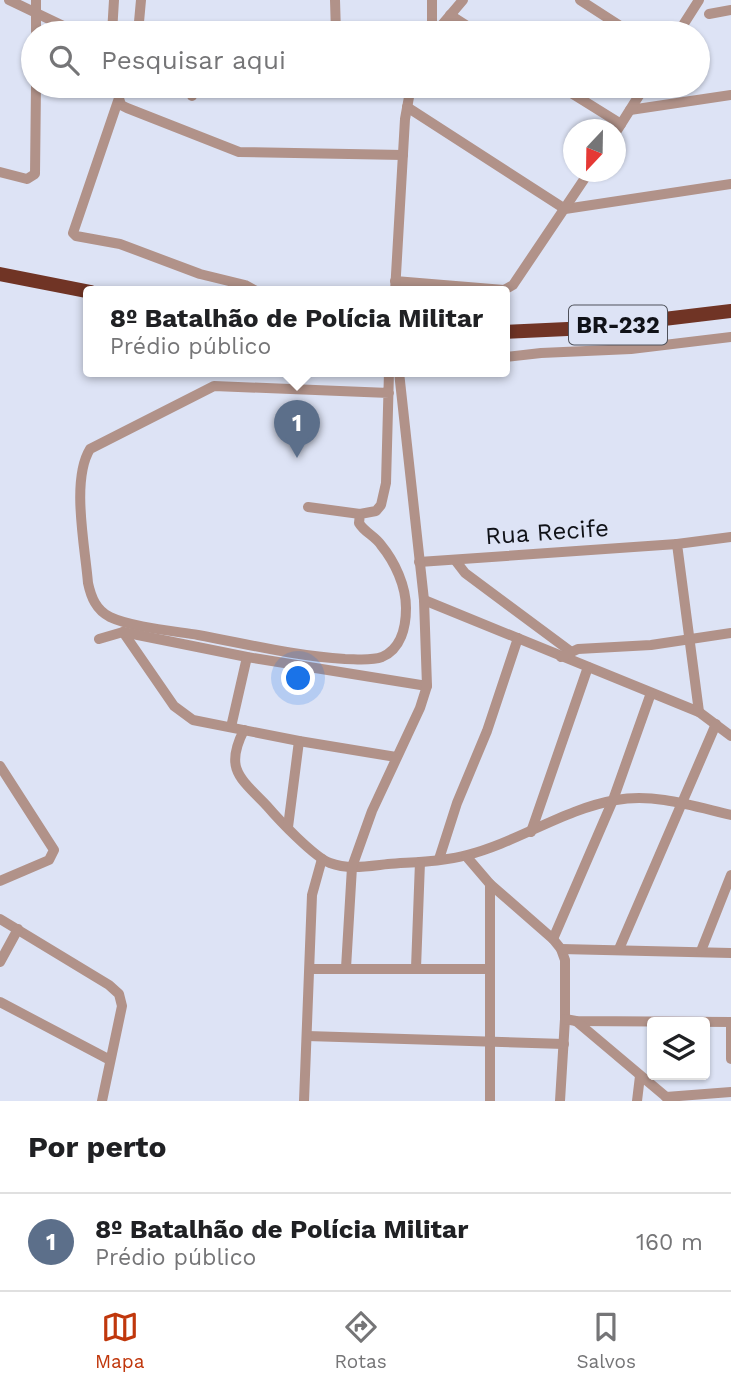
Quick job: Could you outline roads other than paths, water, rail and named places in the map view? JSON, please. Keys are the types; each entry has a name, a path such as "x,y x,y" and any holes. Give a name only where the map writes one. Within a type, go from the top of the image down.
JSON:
{"highway":[{"path":"0,274 83,291"},
{"name":"BR-232","path":"510,332 589,328 731,311"}],"street":[{"path":"9,0 53,21"},
{"path":"36,0 36,21"},
{"path":"113,21 114,0"},
{"path":"139,21 141,0"},
{"path":"335,0 336,21"},
{"path":"432,0 433,21"},
{"path":"444,21 463,0"},
{"path":"580,0 612,21"},
{"path":"686,21 699,0"},
{"path":"709,14 731,10"},
{"path":"450,15 459,21"},
{"path":"630,110 731,95"},
{"path":"0,172 27,179 37,170 36,98"},
{"path":"119,98 121,105 127,108 239,152 403,155"},
{"path":"119,98 73,233 76,236 120,244 200,274 247,286"},
{"path":"395,286 409,98"},
{"path":"577,98 606,119"},
{"path":"624,119 638,98"},
{"path":"407,107 565,209 731,184"},
{"path":"510,287 583,182"},
{"path":"510,356 631,349 731,337"},
{"path":"308,507 360,514 376,511 384,496 389,377"},
{"path":"346,968 352,867 427,686 424,600 400,377"},
{"path":"360,514 359,523 390,557 404,589 406,609 401,638 389,653 374,659 314,657 139,625 110,617 99,609 91,596 88,583 80,473 90,449 215,386 389,393"},
{"name":"Rua Recife","path":"419,562 677,544 731,537"},
{"path":"677,544 699,712"},
{"path":"455,560 465,573 565,654 588,667 699,712 731,736"},
{"path":"424,600 565,654 594,647 651,645 731,633"},
{"path":"99,639 123,632 247,657 427,686"},
{"path":"123,632 174,706 193,720 396,757"},
{"path":"439,859 457,803 487,731 518,638"},
{"path":"231,727 247,657"},
{"path":"531,832 588,667"},
{"path":"553,939 613,800 651,693"},
{"path":"619,949 716,724"},
{"path":"244,730 235,748 233,761 246,784 322,859 352,867 466,856 613,800 652,798 731,816"},
{"path":"288,827 299,741"},
{"path":"0,766 54,849 52,857 45,863 0,881"},
{"path":"466,856 490,884 561,949 565,960 571,1020 564,1044 560,1101"},
{"path":"304,1101 312,895 322,859"},
{"path":"416,968 420,862"},
{"path":"701,951 731,875"},
{"path":"490,884 491,1101"},
{"path":"0,919 116,989 122,1006 102,1101"},
{"path":"0,962 18,929"},
{"path":"561,949 731,953"},
{"path":"311,969 489,968"},
{"path":"0,1002 110,1060"},
{"path":"571,1020 731,1023 731,1059"},
{"path":"571,1020 668,1099 731,1092"},
{"path":"307,1036 564,1044"},
{"path":"637,1101 640,1076"}],"place":[{"name":"8º Batalhão de Polícia Militar","path":"297,458"}]}
